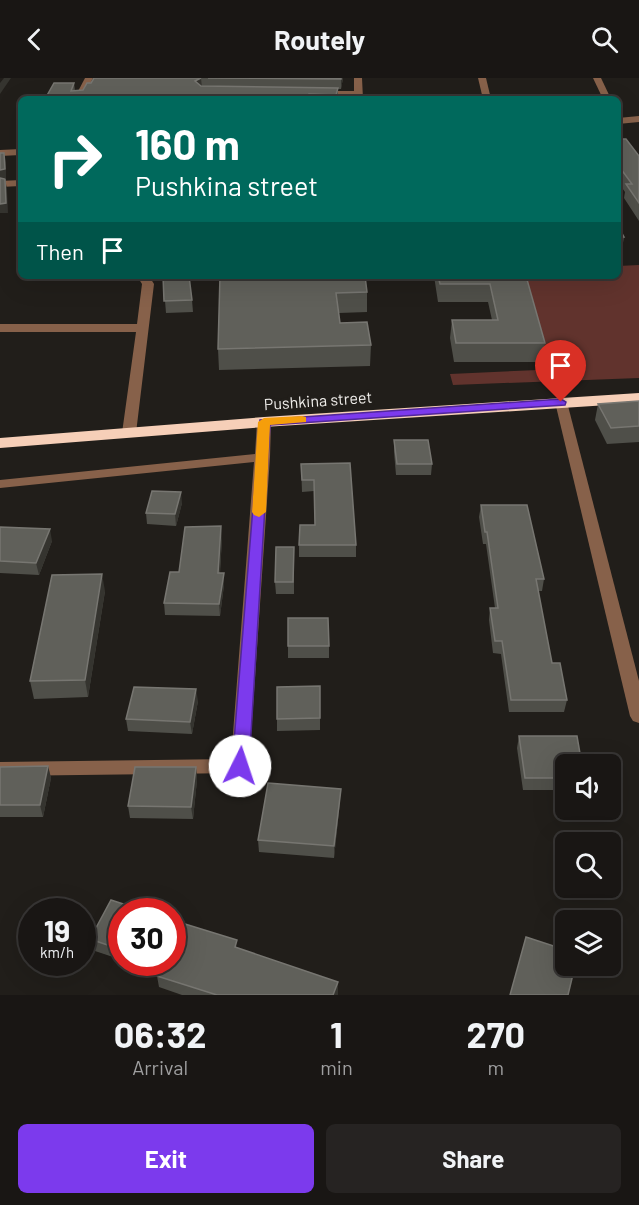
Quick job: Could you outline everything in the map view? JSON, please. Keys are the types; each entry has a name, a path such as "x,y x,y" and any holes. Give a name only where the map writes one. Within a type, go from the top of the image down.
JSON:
{"highway":[{"name":"Pushkina street","path":"0,443 264,422 639,398"}],"street":[{"path":"80,96 89,78"},
{"path":"358,78 359,96"},
{"path":"482,78 487,96"},
{"path":"597,78 606,96"},
{"path":"314,93 348,96"},
{"path":"621,120 639,119"},
{"path":"0,153 18,152"},
{"path":"0,184 18,183"},
{"path":"129,433 148,284 145,279"},
{"path":"0,328 142,328"},
{"path":"561,402 639,716"},
{"path":"0,769 240,766 264,422"},
{"path":"0,484 263,457"}],"shaded area":[{"path":"639,265 639,378 453,385 450,374 538,370 502,279 621,279 621,266"}],"building":[{"path":"94,78 201,78 195,81 201,86 338,88 336,95 309,94 309,96 47,96 54,83 74,83 71,91 83,90 87,83 91,83"},
{"path":"208,78 341,78 341,79"},
{"path":"621,139 626,139 639,156 639,203 626,184 632,184 621,169"},
{"path":"0,153 4,153 5,169 0,170"},
{"path":"0,178 5,179 6,203 0,204"},
{"path":"163,279 189,279 192,300 164,301"},
{"path":"220,279 365,279 367,292 336,293 340,323 367,322 371,345 218,349"},
{"path":"439,279 527,279 545,343 456,343 452,320 498,320 490,284 440,284"},
{"path":"639,401 639,426 611,428 598,404"},
{"path":"394,440 428,440 432,464 397,464"},
{"path":"350,463 356,545 299,545 300,525 315,525 314,480 302,480 301,464"},
{"path":"152,491 181,492 175,514 146,513"},
{"path":"481,505 527,505 544,579 536,579 552,663 560,663 567,700 511,700 502,641 495,641 490,608 498,608"},
{"path":"221,526 218,573 224,573 219,604 164,603 170,572 179,572 185,527"},
{"path":"0,527 50,529 36,563 0,561"},
{"path":"276,547 294,547 293,582 275,582"},
{"path":"102,574 85,680 30,681 52,575"},
{"path":"288,618 328,618 329,646 288,646"},
{"path":"320,686 320,718 277,719 277,687"},
{"path":"134,687 196,689 190,722 126,719"},
{"path":"519,736 577,736 580,754 555,754 555,778 525,778"},
{"path":"48,766 40,805 0,805 0,767"},
{"path":"135,767 196,767 191,807 128,806"},
{"path":"268,783 341,789 334,846 258,840"},
{"path":"108,906 108,945 96,941 96,928"},
{"path":"186,924 237,940 235,947 338,982 333,995 217,995 157,976 186,976"},
{"path":"526,937 555,946 555,976 573,976 568,995 510,995"}],"slow traffic":[{"path":"259,512 264,422 302,419"}],"route":[{"path":"240,766 264,422 561,402"}]}
